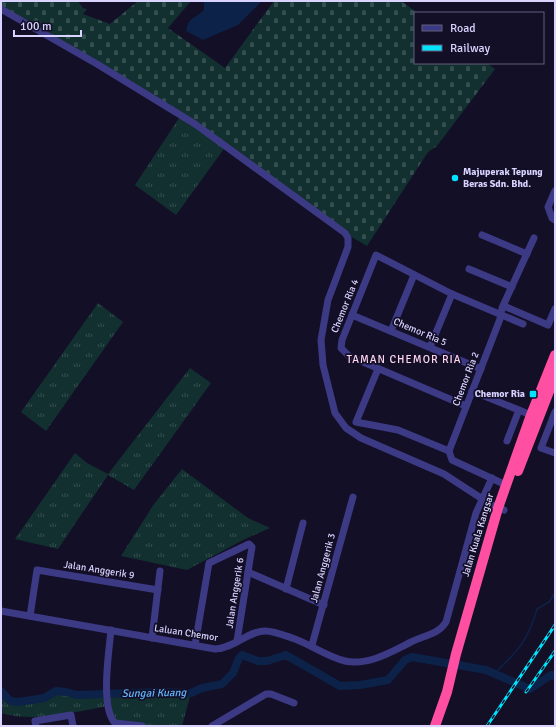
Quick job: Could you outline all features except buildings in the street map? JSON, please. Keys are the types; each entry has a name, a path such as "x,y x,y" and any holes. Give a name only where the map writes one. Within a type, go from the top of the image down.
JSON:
{"highway":[{"name":"Jalan Kuala Kangsar","path":"501,509 554,380 550,378 554,366 554,358"},
{"name":"Jalan Kuala Kangsar","path":"442,726 455,670 501,509 506,485 538,395 554,358"},
{"path":"538,395 542,393 547,384 554,380"},
{"name":"Jalan Kuala Kangsar","path":"435,726 455,670"}],"street":[{"path":"1,9 102,67 195,124 345,233 348,238 348,247 328,300 321,340 323,365 335,413 346,428 361,438 459,482 482,499 501,509"},
{"path":"555,191 548,207 552,218 555,220"},
{"path":"482,235 526,254"},
{"name":"Chemor Ria 2","path":"449,451 504,306 534,238"},
{"name":"Chemor Ria 4","path":"414,275 376,255 342,340 341,348 349,356 466,406"},
{"path":"469,269 512,287"},
{"path":"391,331 414,275 452,294 523,324"},
{"path":"430,347 452,294"},
{"path":"504,306 548,325 555,309"},
{"name":"Chemor Ria 5","path":"352,315 481,369"},
{"path":"378,369 356,422 398,430 449,451 452,460 506,485"},
{"path":"472,391 531,415"},
{"path":"507,441 519,410"},
{"path":"555,412 541,448 555,453"},
{"path":"482,499 492,478"},
{"name":"Jalan Anggerik 3","path":"312,645 353,496"},
{"name":"Laluan Chemor","path":"1,611 215,649 225,648 237,641 266,631 312,645 345,661 358,662 369,660 387,654 427,635 435,634 446,622 476,513 482,499"},
{"path":"286,589 303,523"},
{"name":"Jalan Anggerik 6","path":"195,645 210,563 249,544 252,547 237,641"},
{"name":"Jalan Anggerik 9","path":"30,616 37,570 158,590"},
{"path":"152,638 160,571"},
{"path":"248,572 324,605"},
{"path":"111,630 106,685 109,715 115,723 142,726"},
{"path":"212,726 266,694 271,694 294,703"},
{"path":"36,723 71,715 73,726"}],"green space":[{"path":"1,1 78,1 83,8 87,9 83,14 110,24 138,1 191,1 168,28 225,68 274,1 401,1 417,12 414,12 414,64 488,64 495,69 437,146 428,152 367,246 345,233 226,146 1,8"},
{"path":"181,115 226,146 176,215 135,185"},
{"path":"98,303 123,322 46,431 21,412"},
{"path":"190,368 211,383 134,490 108,475 58,549 15,539 75,453 87,463 108,474"},
{"path":"182,469 248,518 270,528 243,540 187,570 121,556 154,504"},
{"path":"1,691 10,701 18,702 44,698 56,691 77,695 158,692 191,693 182,726 120,726 107,706 54,716 40,717 13,716 1,713"}],"water":[{"path":"204,1 262,1 238,25 203,40 186,31 191,20 204,10"}],"waterway":[{"path":"494,674 509,659 526,638 537,609 549,602 555,593"},
{"name":"Sungai Kuang","path":"1,691 10,701 18,702 44,698 56,691 77,695 158,692 191,693 202,688 222,684 233,673 239,658 242,655 258,661 267,661 286,655 340,686 360,685 388,680 405,660 412,657 486,670 530,689 551,675 555,676"}],"railway":[{"path":"487,726 555,625"},
{"path":"526,692 555,651"}],"place":[{"name":"Majuperak Tepung Beras Sdn. Bhd.","path":"455,178"},
{"name":"Chemor Ria","path":"533,394"}],"district":[{"name":"TAMAN CHEMOR RIA","path":"404,359"}]}
